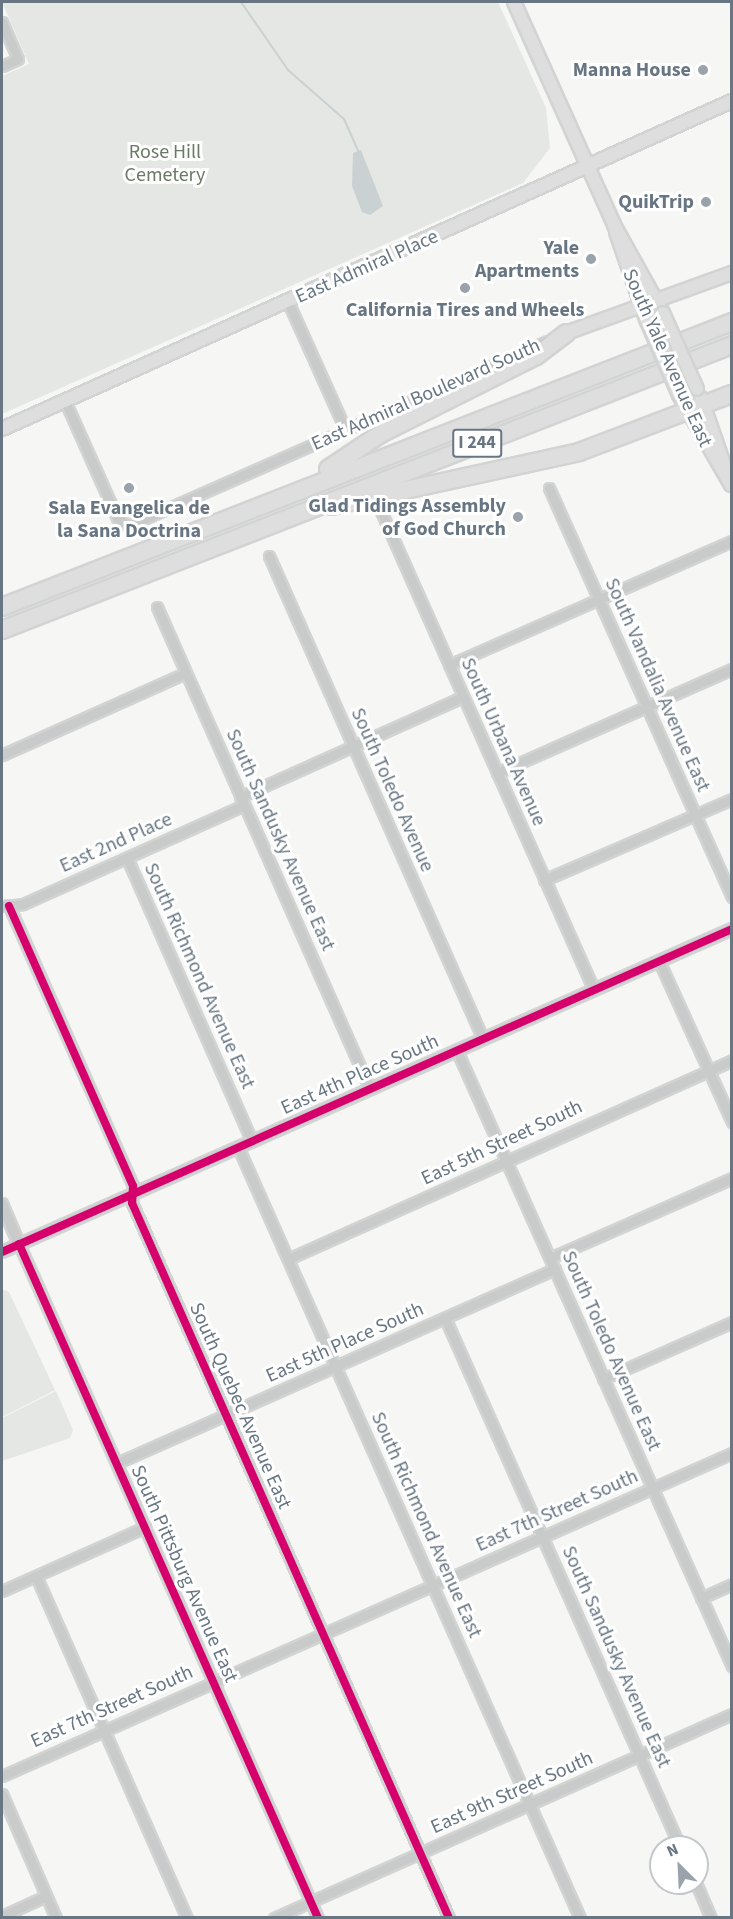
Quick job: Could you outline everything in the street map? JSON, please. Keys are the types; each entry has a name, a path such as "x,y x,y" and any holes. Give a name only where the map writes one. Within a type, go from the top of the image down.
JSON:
{"highway":[{"name":"I 244","path":"2,607 299,487 732,322"},
{"path":"299,487 382,433 536,356 566,333"},
{"name":"I 244","path":"2,630 293,513 732,345"},
{"path":"293,513 579,452 687,413 732,394"}],"main road":[{"name":"South Yale Avenue East","path":"514,2 614,225 663,313 704,406 731,486"},
{"name":"East Admiral Place","path":"2,429 588,168 732,101"},
{"name":"South Yale Avenue East","path":"614,225 645,319 687,413 731,486"},
{"name":"East Admiral Boulevard South","path":"566,333 639,302 732,273"}],"street":[{"path":"2,22 18,59 2,66"},
{"path":"288,302 346,430"},
{"name":"East Admiral Boulevard South","path":"65,400 124,525 566,333"},
{"name":"South Vandalia Avenue East","path":"549,488 732,897"},
{"name":"South Urbana Avenue","path":"380,509 594,990"},
{"path":"449,665 732,541"},
{"name":"South Toledo Avenue","path":"269,556 483,1039"},
{"name":"South Sandusky Avenue East","path":"157,607 370,1089"},
{"path":"497,773 732,669"},
{"path":"2,755 186,673"},
{"name":"East 2nd Place","path":"5,906 127,858 352,746 463,697"},
{"path":"544,880 732,799"},
{"name":"South Richmond Avenue East","path":"127,858 252,1141"},
{"name":"South Quebec Avenue East","path":"5,906 132,1194 225,1415 449,1917"},
{"name":"East 4th Place South","path":"2,1252 732,928"},
{"path":"659,961 732,1122"},
{"name":"South Toledo Avenue East","path":"457,1051 732,1666"},
{"name":"East 5th Street South","path":"288,1259 732,1060"},
{"name":"South Richmond Avenue East","path":"238,1148 580,1917"},
{"path":"550,1258 732,1178"},
{"name":"South Pittsburg Avenue East","path":"2,1204 318,1917"},
{"name":"East 5th Place South","path":"117,1463 555,1269"},
{"name":"South Sandusky Avenue East","path":"446,1318 675,1835"},
{"path":"603,1379 732,1322"},
{"name":"East 7th Street South","path":"2,1776 732,1453"},
{"path":"2,1591 145,1527"},
{"path":"36,1576 187,1917"},
{"path":"701,1598 732,1584"},
{"name":"East 9th Street South","path":"274,1917 732,1714"},
{"path":"2,1794 56,1917"},
{"path":"701,1895 711,1917"},
{"path":"2,1916 46,1896"}],"green space":[{"name":"Rose Hill Cemetery","path":"2,2 498,2 546,108 550,148 523,183 2,414 2,76 29,64"},
{"path":"2,1289 9,1292 55,1390 2,1417"},
{"path":"56,1391 73,1430 70,1438 2,1461 2,1418"}],"shaded area":[{"path":"361,150 383,206 370,215 362,212 352,186 353,153"}],"waterway":[{"path":"241,2 288,70 344,119 358,151"}],"cycle path":[{"path":"9,906 133,1186 132,1203 449,1918"},
{"path":"2,1252 732,929"},
{"path":"19,1244 318,1918"}],"place":[{"name":"Manna House","path":"703,70"},
{"name":"QuikTrip","path":"706,202"},
{"name":"Yale Apartments","path":"591,259"},
{"name":"California Tires and Wheels","path":"465,288"},
{"name":"Sala Evangelica de la Sana Doctrina","path":"129,488"},
{"name":"Glad Tidings Assembly of God Church","path":"518,517"}]}
